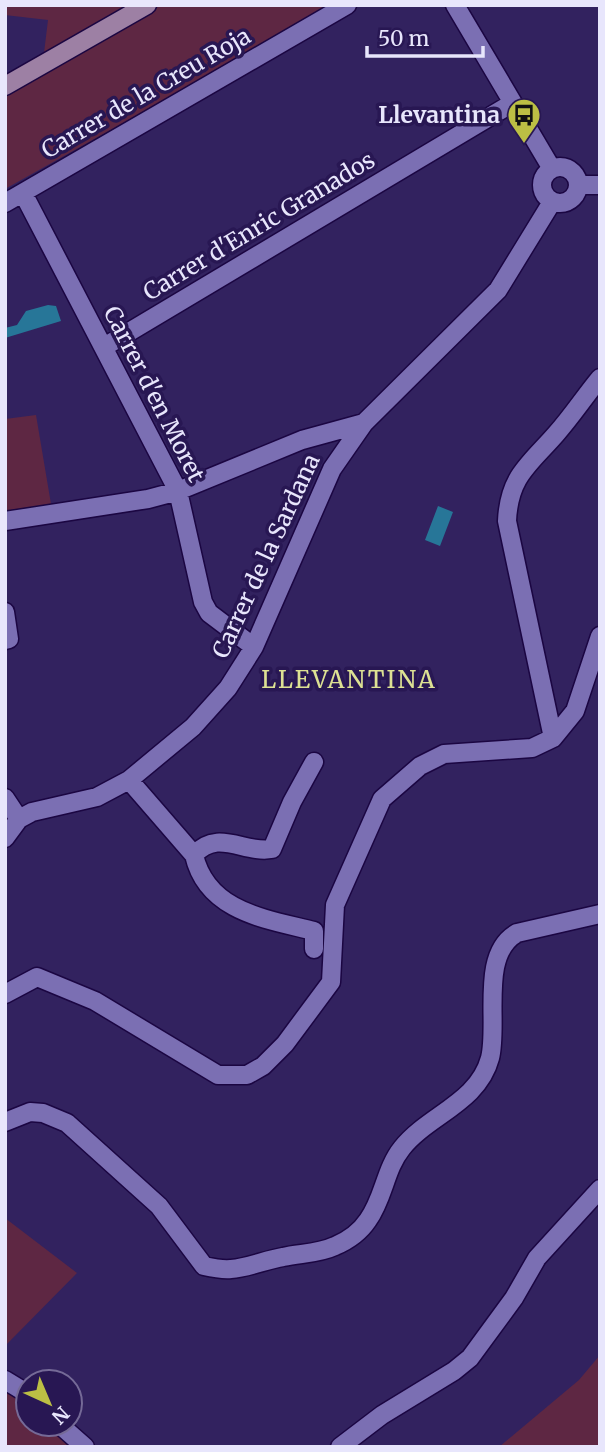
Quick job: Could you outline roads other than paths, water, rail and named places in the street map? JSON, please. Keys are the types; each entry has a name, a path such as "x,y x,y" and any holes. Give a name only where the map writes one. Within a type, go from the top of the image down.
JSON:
{"main road":[{"path":"5,86 147,5"}],"street":[{"name":"Carrer de la Creu Roja","path":"5,202 347,5"},
{"path":"455,5 511,104 552,169"},
{"name":"Carrer d'Enric Granados","path":"104,348 511,104"},
{"path":"552,169 568,169 575,175 578,186 570,200 562,204 552,202 542,190 542,182 552,169"},
{"path":"578,186 600,185"},
{"name":"Carrer d'en Moret","path":"23,193 178,491 203,602 209,613 254,648"},
{"name":"Carrer de la Sardana","path":"19,819 32,812 97,797 128,780 193,727 228,688 254,648 331,469 364,423 498,290 552,202"},
{"path":"554,738 507,521 509,494 524,466 557,433 600,378"},
{"path":"5,521 148,499 178,491 302,440 364,423"},
{"path":"5,612 9,639 5,640"},
{"path":"5,994 37,977 53,982 95,1001 218,1075 247,1076 263,1066 285,1044 331,982 335,905 383,799 421,766 444,754 532,748 554,738 575,711 600,636"},
{"path":"194,855 214,842 234,843 262,851 272,849 292,802 314,762"},
{"path":"128,780 194,855 197,868 235,910 314,931 314,949"},
{"path":"5,798 19,819 5,838"},
{"path":"5,1122 30,1112 43,1113 66,1123 159,1206 204,1266 231,1269 333,1247 352,1237 368,1222 381,1199 400,1149 422,1128 468,1095 481,1078 490,1058 491,1001 496,972 501,949 508,938 517,933 600,914"},
{"path":"340,1447 382,1415 454,1371 470,1358 514,1298 537,1258 600,1189"}],"water":[{"path":"48,305 56,306 61,321 5,338 5,328 17,325 26,311"},
{"path":"438,506 453,512 440,546 425,540"}],"place":[{"name":"Llevantina","path":"524,145"}],"district":[{"name":"LLEVANTINA","path":"349,680"}]}
